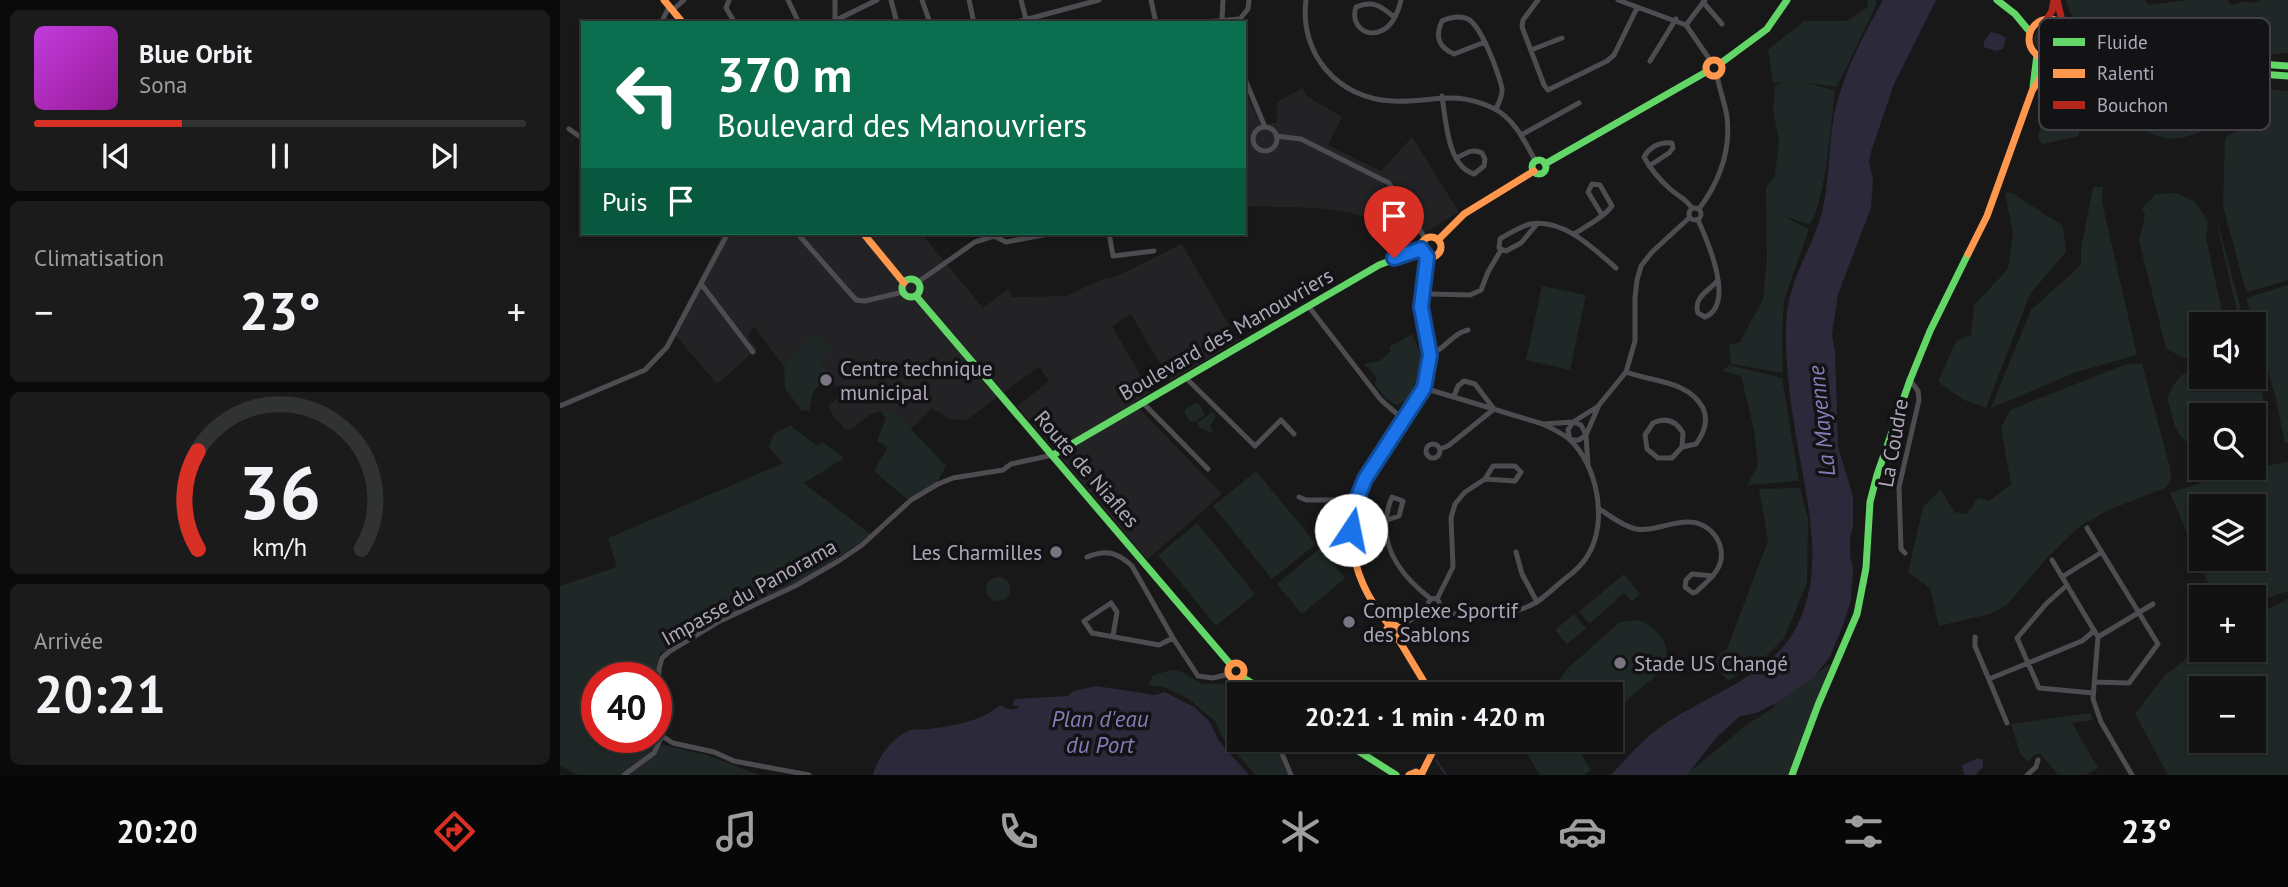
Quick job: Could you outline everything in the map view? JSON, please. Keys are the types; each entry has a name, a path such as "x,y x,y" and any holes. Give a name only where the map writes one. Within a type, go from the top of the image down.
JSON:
{"street":[{"path":"664,0 681,21"},
{"path":"662,21 666,12 684,0"},
{"path":"729,0 726,8 734,21"},
{"path":"788,0 798,21"},
{"path":"832,21 835,0"},
{"path":"834,21 877,0"},
{"path":"891,0 896,21"},
{"path":"922,0 929,21"},
{"path":"968,0 973,21"},
{"path":"1021,0 1026,19"},
{"path":"1020,21 1078,3 1099,0"},
{"path":"1151,0 1156,21"},
{"path":"1222,19 1223,0"},
{"path":"1208,21 1240,21 1249,7 1249,0"},
{"path":"1306,0 1305,22 1312,49 1318,62 1336,80 1364,96 1378,100 1466,97 1496,109 1514,125 1536,162"},
{"path":"1394,17 1370,2 1356,7 1353,16 1361,30 1383,30 1394,17 1401,0"},
{"path":"1538,0 1523,20 1522,27 1548,90 1614,55 1637,8"},
{"path":"1618,0 1686,24 1710,60"},
{"path":"1721,63 1767,29 1787,0"},
{"path":"1792,775 1857,614 1866,568 1870,502 1910,380 1930,331 1987,216 2032,91 2037,66 2030,32 2015,13 1997,0"},
{"path":"2046,18 2056,0"},
{"path":"2056,0 2061,18"},
{"path":"1686,24 1704,1 1722,24"},
{"path":"2015,13 2039,19"},
{"path":"1485,42 1454,54 1437,39 1438,30 1442,21 1460,16 1471,20 1479,29 1485,42 1502,89 1496,109"},
{"path":"1650,61 1676,19"},
{"path":"2030,32 2039,24"},
{"path":"1531,51 1562,38"},
{"path":"1706,72 1706,64 1710,60 1721,63"},
{"path":"1706,72 1712,76 1717,75 1721,71 1721,63"},
{"path":"2270,65 2288,66"},
{"path":"1545,164 1706,72"},
{"path":"2270,74 2288,76"},
{"path":"1424,388 1543,424 1570,440 1579,440 1586,435 1599,405 1626,372 1635,341 1635,298 1642,266 1652,252 1689,218 1689,211 1695,209 1713,188 1723,164 1728,141 1727,118 1717,75"},
{"path":"2032,91 2039,80"},
{"path":"1246,82 1265,127 1272,130 1276,136 1276,143 1271,149 1264,151 1257,147 1253,140 1255,133 1265,127"},
{"path":"1442,96 1448,134 1457,158 1461,166 1474,174 1485,166 1485,159 1478,151 1473,150 1457,158"},
{"path":"1521,135 1579,103"},
{"path":"569,129 581,138"},
{"path":"1276,136 1301,139 1389,183 1425,238"},
{"path":"1649,166 1669,153 1673,148 1672,143 1662,142 1647,151 1644,157 1649,166 1659,178 1701,215 1698,220"},
{"path":"1536,162 1542,161 1545,164"},
{"path":"1534,171 1536,162"},
{"path":"1534,171 1542,173 1545,164"},
{"path":"1438,240 1464,214 1534,171"},
{"path":"1574,234 1602,215 1612,206 1600,185 1592,184 1588,192 1602,215"},
{"path":"1689,218 1698,220"},
{"path":"1698,220 1718,272 1718,301 1713,312 1705,317 1698,313 1697,303 1702,293 1717,281"},
{"path":"1501,250 1506,251 1521,243 1537,223"},
{"path":"1501,250 1498,245 1500,239 1520,227 1537,223 1574,234 1616,268"},
{"path":"560,406 645,370 655,362 667,347 728,235"},
{"path":"799,235 856,300 865,301 903,292 910,297 916,296 920,290 918,282"},
{"path":"865,235 904,283 903,292"},
{"path":"918,282 965,248 993,235"},
{"path":"996,235 1006,242 1043,235"},
{"path":"1109,235 1113,256 1154,251"},
{"path":"1399,628 1389,625 1368,596 1354,557 1351,530 1357,499 1365,479 1424,388 1430,355 1421,307 1427,257 1421,249 1421,243 1425,238 1432,237 1438,240 1441,246 1434,257 1427,257"},
{"name":"Boulevard des Manouvriers","path":"1053,455 1379,265 1421,249"},
{"path":"1430,294 1470,295 1481,290 1501,250"},
{"path":"904,283 911,280 918,282"},
{"path":"702,285 753,352"},
{"name":"Route de Niafles","path":"916,296 1231,665 1241,665 1244,669 1235,677"},
{"path":"1309,307 1381,400 1404,421"},
{"path":"1430,355 1439,352 1461,332 1468,330"},
{"path":"1626,372 1679,387 1699,402 1706,414 1704,430 1696,444 1682,447 1672,457 1658,458 1647,449 1645,435 1648,428 1660,420 1674,422 1683,433 1682,447"},
{"path":"1186,378 1255,446 1282,420 1294,434"},
{"name":"La Coudre","path":"1905,554 1901,549 1899,487 1919,400 1910,380"},
{"path":"1454,396 1458,386 1464,381 1475,384 1494,409"},
{"path":"1478,403 1481,390"},
{"path":"1143,402 1209,469"},
{"path":"1588,466 1570,440 1568,430 1573,422 1599,405"},
{"path":"1440,449 1448,446 1494,409"},
{"path":"1384,522 1399,516 1403,501 1392,497 1385,513 1384,522 1390,550 1403,573 1434,599 1439,607 1463,615 1482,617 1509,613 1537,602 1571,574 1588,555 1595,537 1598,508 1588,466 1586,435 1581,425 1573,422 1543,424"},
{"name":"Impasse du Panorama","path":"661,662 670,650 718,622 795,586 840,560 862,545 905,505 938,484 953,478 1003,470 1011,464 1053,455"},
{"path":"1424,682 1397,637 1399,628 1429,607 1453,567 1451,518 1455,504 1465,492 1485,479 1493,466 1515,466 1521,472 1516,481 1485,479"},
{"path":"1299,497 1306,500 1357,499"},
{"path":"1598,508 1637,529 1656,529 1688,521 1704,526 1718,539 1721,547 1720,564 1713,576 1696,592 1693,593 1685,587 1686,580 1692,574 1713,576"},
{"path":"2087,528 2158,644 2129,683 2094,682"},
{"path":"1087,557 1105,551 1123,558 1132,566 1198,676 1235,677 1245,682"},
{"path":"1516,552 1522,574 1537,602"},
{"path":"2062,577 2102,552"},
{"path":"2052,560 2096,634 2093,699 2101,722 2131,775"},
{"path":"2067,584 2017,638 2039,688 2093,693"},
{"path":"1113,636 1117,612 1111,603 1084,621 1091,633 1159,645 1173,638"},
{"path":"1989,679 2081,641 2153,604"},
{"path":"1429,607 1434,610 1439,607"},
{"path":"1389,625 1387,636 1393,639 1397,637"},
{"path":"1975,637 1975,646 2007,723"},
{"path":"2081,641 2097,650"},
{"path":"1231,665 1236,682"},
{"path":"672,742 714,752 734,761 809,775"},
{"path":"1281,752 1291,775"},
{"path":"1360,752 1396,775"},
{"path":"1409,775 1416,772 1421,775 1432,752"},
{"path":"624,775 653,753"},
{"path":"2027,775 2039,760"}],"shaded area":[{"path":"1867,0 1876,0 1876,6 1837,87 1806,83 1835,90 1827,161 1815,215 1809,224 1783,216 1809,229 1784,300 1783,373 1731,364 1729,345 1740,342 1763,299 1767,259 1766,188 1775,175 1779,141 1773,110 1775,85 1783,83 1773,82 1768,50 1804,21 1846,21 1868,7"},
{"path":"2066,0 2146,0 2148,5 2188,0 2228,0 2231,5 2260,0 2288,0 2288,53 2270,54 2270,18 2075,18"},
{"path":"2039,30 2039,50 2035,46 2035,34"},
{"path":"1302,88 1308,97 1342,117 1328,145 1381,171 1412,137 1459,212 1419,236 1352,213 1319,208 1246,206 1246,92 1260,124 1277,123 1277,102"},
{"path":"2270,90 2288,91 2288,280 2248,292 2223,206 2225,138 2238,130 2270,130"},
{"path":"2040,130 2080,130 2079,136 2044,144 2038,137"},
{"path":"2145,130 2207,130 2182,138 2168,139"},
{"path":"2093,187 2103,187 2102,202 2137,355 2074,373 1991,408 2031,310 2081,265 2081,249"},
{"path":"2005,193 2012,193 2063,226 2066,252 2030,294 1986,408 1964,400 1938,382 1956,341 1971,335 1974,305 2008,269 2013,234"},
{"path":"2177,193 2195,202 2208,221 2206,238 2222,312 2189,312 2189,356 2183,358 2166,348 2139,241 2145,215 2142,208 2156,194"},
{"path":"2218,224 2242,312 2237,312"},
{"path":"722,235 923,235 983,308 1008,289 1012,297 1066,296 1103,279 1118,276 1182,244 1238,341 1170,381 1131,314 1112,326 1150,392 1134,403 1222,494 1147,560 1017,406 1049,381 1039,367 966,420 949,419 932,408 911,429 888,410 871,414 852,429 845,429 828,406 841,395 840,388 832,384 832,376 819,362 807,337 784,367 754,326 748,337 757,349 717,384 673,332"},
{"path":"2288,285 2288,443 2285,443 2266,365 2266,312 2250,312 2246,298"},
{"path":"1542,286 1586,295 1570,370 1526,360"},
{"path":"1412,334 1420,351 1421,372 1412,398 1396,405 1375,385 1376,376 1364,364 1380,361 1391,351 1389,347"},
{"path":"817,336 831,351 820,362 832,376 832,384 821,383 813,393 809,411 801,410 785,388 784,367 807,337"},
{"path":"2142,363 2170,468 2171,481 2165,488 2106,511 2079,527 2046,559 2008,604 1990,614 1939,626 1930,588 1908,572 1923,507 1941,489 1954,512 1967,514 1978,498 1989,501 2011,484 2001,428 2010,410 2124,365"},
{"path":"1729,365 1782,378 1799,481 1747,485 1758,465 1754,430 1741,376 1723,371"},
{"path":"2189,372 2189,389 2262,389 2264,403 2189,403 2189,444 2176,429 2167,397 2184,374"},
{"path":"1198,402 1205,415 1194,422 1190,421 1184,412"},
{"path":"888,410 911,429 946,466 937,482 907,499 874,471 888,447 877,441 886,418 881,412"},
{"path":"1212,412 1216,416 1210,427 1213,431 1211,433 1200,428 1197,423"},
{"path":"790,425 817,446 822,442 844,458 804,483 873,536 784,590 659,654 658,662 581,662 581,753 672,753 672,747 707,755 759,775 577,775 560,765 560,586 617,567 608,538 783,463 769,447 773,435"},
{"path":"2288,462 2288,591 2266,599 2266,585 2209,585 2203,571 2266,571 2266,494 2189,494 2189,538 2170,493 2210,480 2266,480 2266,466"},
{"path":"1256,471 1316,544 1272,579 1213,506"},
{"path":"1800,488 1808,519 1807,583 1784,638 1764,658 1728,681 1712,661 1727,649 1768,541 1759,489"},
{"path":"1197,523 1255,594 1216,626 1158,555"},
{"path":"1320,548 1345,578 1302,614 1277,584"},
{"path":"1624,574 1640,594 1632,601 1624,593 1589,624 1579,612"},
{"path":"998,577 1009,584 1010,589 1003,600 998,601 987,594 986,589 993,578"},
{"path":"2288,599 2288,775 2168,775 2135,714 2164,676 2189,656 2189,662 2266,662 2266,610"},
{"path":"1574,614 1586,628 1567,644 1555,630"},
{"name":"Stade US Changé","path":"1638,620 1658,633 1666,645 1667,661 1664,669 1623,703 1623,682 1559,682 1568,668 1620,622"},
{"path":"1831,663 1788,775 1686,775 1745,726"},
{"path":"1172,670 1182,672 1203,684 1227,686 1227,743 1215,721 1189,699 1165,687 1148,685 1153,675"},
{"path":"2090,713 2093,720 2072,723 2098,768 2086,775 2058,775 2040,754 2027,762 2020,753 2011,724"},
{"path":"1235,752 1277,752 1288,775 1256,775"},
{"path":"1526,752 1580,752 1591,770 1584,775 1540,775"}],"water":[{"name":"La Mayenne","path":"1883,0 1936,0 1894,84 1871,152 1871,208 1838,294 1832,334 1838,447 1853,496 1853,527 1850,537 1853,568 1851,600 1843,625 1830,657 1813,678 1776,703 1756,713 1740,716 1717,737 1687,775 1611,775 1665,724 1755,672 1782,648 1793,633 1803,611 1810,588 1812,541 1789,387 1787,310 1794,282 1821,216 1834,116 1842,85"},
{"path":"1991,32 2006,38 2003,49 1996,51 1984,47 1984,41"},
{"name":"Plan d'eau du Port","path":"1096,686 1155,695 1165,692 1194,707 1209,721 1227,752 1249,775 873,775 887,748 898,737 911,730 966,722 984,716 1000,705 1015,709 1020,707 1012,705 1015,699 1068,696 1074,691"},
{"path":"1978,758 1983,760 1983,767 1975,775 1964,775 1962,765"}],"waterway":[{"path":"1436,760 1446,775"}],"traffic: fast":[{"path":"1721,63 1767,29 1787,0"},
{"path":"1997,0 2015,14 2030,32"},
{"path":"2033,87 2037,55"},
{"path":"2270,65 2288,66"},
{"path":"1545,164 1706,72"},
{"path":"2270,75 2288,76"},
{"path":"1539,160 1544,162 1546,167 1544,172 1539,174 1534,172 1532,167 1534,162 1539,160"},
{"path":"1053,455 1379,265 1421,249"},
{"path":"1792,775 1857,614 1866,568 1870,502 1877,475 1930,331 1968,254"},
{"path":"911,279 917,282 920,288 917,294 911,297 905,294 902,288 905,282 911,279"},
{"path":"916,296 1231,665"},
{"path":"1242,677 1250,682"},
{"path":"1360,752 1396,775"}],"traffic: slow":[{"path":"664,0 681,21"},
{"path":"2039,22 2030,31 2029,39 2030,47 2039,56"},
{"path":"1711,60 1717,60 1722,68 1720,74 1711,76 1706,71 1706,65 1711,60"},
{"path":"1968,254 1987,216 2032,91 2039,80"},
{"path":"1438,240 1464,214 1534,171"},
{"path":"865,235 904,283"},
{"path":"1431,237 1438,240 1441,247 1438,254 1431,257 1424,254 1421,247 1424,240 1431,237"},
{"path":"1389,625 1363,585 1352,543 1353,522 1366,479 1411,414 1424,385 1428,354 1421,299 1427,257"},
{"path":"1393,625 1398,627 1400,632 1398,637 1393,639 1388,637 1386,632 1388,627 1393,625"},
{"path":"1397,637 1424,682"},
{"path":"1236,663 1242,665 1244,671 1242,677 1236,679 1230,677 1228,671 1230,665 1236,663"},
{"path":"1409,775 1416,772 1421,775 1432,752"}],"traffic: jam":[{"path":"2048,18 2054,0"},
{"path":"2057,0 2061,18"}],"place":[{"name":"Centre technique municipal","path":"826,380"},
{"name":"Les Charmilles","path":"1056,552"},
{"name":"Complexe Sportif des Sablons","path":"1349,622"},
{"name":"Stade US Changé","path":"1620,663"}],"route":[{"path":"1351,530 1357,499 1365,479 1418,400 1427,374 1430,343 1421,307 1427,257 1421,249 1394,258"}]}
